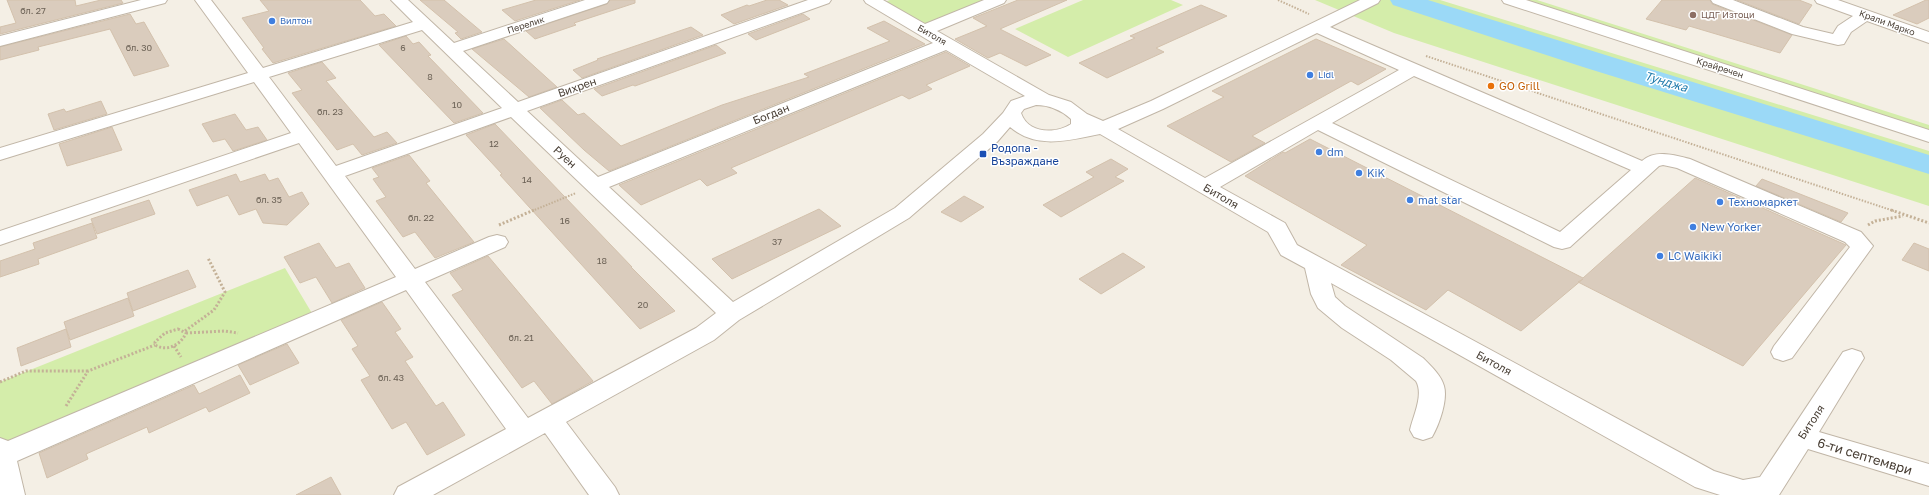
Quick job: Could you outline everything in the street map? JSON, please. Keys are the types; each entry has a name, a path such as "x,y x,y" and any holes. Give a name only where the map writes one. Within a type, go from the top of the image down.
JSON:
{"street":[{"path":"0,40 159,0"},
{"path":"203,0 524,433"},
{"name":"Руен","path":"399,0 731,314"},
{"name":"Перелик","path":"451,49 601,0"},
{"name":"Вихрен","path":"332,174 823,0"},
{"name":"Битоля","path":"872,0 1013,82 1044,99 1059,103 1073,111 1080,118 1103,128 1277,228 1289,250 1705,479 1743,491 1769,487 1852,358"},
{"path":"924,30 998,0"},
{"path":"1013,82 1014,109 1017,125 1031,133 1049,137 1063,136 1103,128 1157,105 1372,0"},
{"name":"Крайречен","path":"1510,0 1929,136"},
{"name":"Крайречен","path":"1537,0 1929,125"},
{"path":"1718,0 1798,31 1838,40 1844,29 1865,15"},
{"name":"Крали Марко","path":"1823,0 1929,38"},
{"path":"1326,23 1417,62 1644,168"},
{"path":"0,154 425,24"},
{"name":"Богдан","path":"595,186 947,43"},
{"path":"1205,187 1318,123 1417,62"},
{"path":"408,495 705,334 731,314 902,214 990,138 1014,109 1034,99 1044,99"},
{"path":"1063,136 1076,131 1081,126 1080,118"},
{"path":"1318,123 1562,242 1644,168 1652,162 1663,159 1683,163 1853,237 1862,246 1783,352"},
{"path":"990,138 1031,133"},
{"path":"0,238 303,135"},
{"path":"11,495 0,453 46,436 410,279 496,235"},
{"path":"1315,264 1326,302 1346,319 1412,362 1426,374 1431,386 1430,400 1423,430"},
{"path":"549,419 605,495"},
{"name":"6-ти септември","path":"1802,437 1929,475"}],"path":[{"path":"1278,0 1326,23"},
{"path":"1417,62 1929,223"},
{"path":"496,235 595,186"},
{"path":"1853,237 1875,221 1905,215"},
{"path":"155,345 160,348 164,348 174,346 183,340 186,332 214,310 225,292 208,258"},
{"path":"155,345 155,342 159,336 168,331 178,329 186,332 224,331 245,334 259,344"},
{"path":"0,382 26,372 88,371 155,345"},
{"path":"46,436 88,371"}],"green space":[{"path":"890,0 998,0 924,30 879,4"},
{"path":"1083,0 1171,0 1183,5 1068,57 1015,29"},
{"path":"1315,0 1440,0 1929,151 1929,206 1394,33"},
{"path":"1510,0 1537,0 1929,125 1929,136"},
{"path":"285,268 316,320 0,449 0,382"}],"building":[{"path":"7,0 75,0 76,6 101,0 121,0 123,3 0,34 0,27 16,23"},
{"path":"260,0 360,0 375,16 384,14 396,26 273,63 242,18 269,11"},
{"path":"420,0 444,0 482,32 461,39 455,33 458,32"},
{"path":"536,0 580,0 515,21 502,10"},
{"path":"610,0 635,0 635,3 574,23 576,25 535,39 526,31 607,4"},
{"path":"767,0 779,0 788,5 734,24 721,15 747,5 749,6"},
{"path":"1018,0 1067,0 1000,29 1051,55 1026,66 1000,53 988,58 955,39 987,26 973,18"},
{"name":"ЦДГ Изтоци","path":"1662,0 1710,0 1712,4 1792,35 1780,53 1689,26 1686,30 1646,19"},
{"path":"1737,0 1799,0 1812,5 1799,24"},
{"path":"1929,0 1929,18 1917,24 1893,15"},
{"path":"1201,5 1227,16 1156,48 1164,52 1107,78 1079,63 1135,38 1130,36"},
{"path":"130,14 136,24 144,22 169,66 134,76 110,29 38,47 39,50 0,60 0,47"},
{"path":"803,14 810,19 756,40 748,34"},
{"path":"884,21 925,44 609,171 584,150 540,108 562,100 578,115 584,113 621,146 722,105 809,77 804,74 890,41 867,28"},
{"path":"691,27 703,35 582,78 573,70 598,60 597,59"},
{"path":"406,36 413,44 419,42 431,55 428,56 483,113 454,123 379,45"},
{"path":"504,39 557,87 529,97 472,49"},
{"name":"Lidl","path":"1316,39 1386,69 1358,85 1351,81 1252,136 1265,143 1231,162 1167,126 1224,97 1212,91"},
{"path":"716,45 726,53 635,86 633,85 602,96 594,89"},
{"path":"946,52 970,66 926,85 932,89 909,99 902,95 731,168 737,173 707,186 700,179 641,205 619,185"},
{"path":"322,62 336,78 326,81 374,137 387,132 397,143 362,155 353,144 337,150 292,93 302,90 288,73"},
{"path":"101,101 107,114 54,130 48,114 64,109 66,112"},
{"path":"235,114 246,130 258,127 267,140 233,151 225,139 213,142 202,124"},
{"path":"495,124 675,311 640,329 500,175 502,174 466,135"},
{"path":"112,127 122,150 67,166 59,144"},
{"path":"1310,139 1583,278 1695,178 1846,245 1743,366 1579,282 1521,331 1448,290 1426,310 1341,265 1367,245 1245,176 1283,152 1285,153"},
{"path":"409,155 430,181 426,183 474,242 435,258 415,232 403,237 376,201 386,197 373,179 379,177 372,168"},
{"path":"1111,159 1128,169 1115,177 1124,181 1061,217 1043,205 1094,177 1086,172"},
{"path":"236,174 240,182 265,174 269,181 278,178 289,197 302,192 309,204 287,225 263,223 256,209 239,215 228,195 197,206 189,190"},
{"path":"1762,179 1848,213 1841,222 1756,186"},
{"path":"964,196 984,207 961,222 941,212"},
{"path":"149,200 155,214 97,234 91,219"},
{"path":"819,209 841,226 732,279 712,259"},
{"path":"92,223 97,238 38,259 39,264 0,277 0,261 35,249 33,243"},
{"path":"319,243 336,268 349,263 365,288 332,303 316,277 300,283 284,257"},
{"path":"1914,243 1929,249 1929,271 1902,260"},
{"path":"1123,253 1145,267 1101,294 1079,279"},
{"path":"488,256 593,381 552,404 534,381 522,388 452,295 463,290 450,273"},
{"path":"188,270 196,287 133,311 127,293"},
{"path":"128,298 134,316 70,340 64,322"},
{"path":"382,302 401,329 395,332 413,357 405,361 436,406 443,402 465,435 427,455 406,422 392,429 361,380 370,376 352,349 358,346 341,320"},
{"path":"66,329 71,347 21,366 17,348"},
{"path":"287,344 299,363 250,385 238,365"},
{"path":"240,375 250,393 209,412 206,407 149,433 147,427 86,454 88,459 47,478 39,453 194,385 199,394"},
{"path":"331,477 341,495 296,495"}],"waterway":[{"name":"Тунджа","path":"1402,0 1929,165"}],"place":[{"name":"ЦДГ Изтоци","path":"1693,15"},
{"name":"Вилтон","path":"272,21"},
{"name":"Lidl","path":"1310,75"},
{"name":"GO Grill","path":"1491,86"},
{"name":"dm","path":"1319,152"},
{"name":"Родопа - Възраждане","path":"983,154"},
{"name":"KiK","path":"1359,173"},
{"name":"mat star","path":"1410,200"},
{"name":"Техномаркет","path":"1720,202"},
{"name":"New Yorker","path":"1693,227"},
{"name":"LC Waikiki","path":"1660,256"}]}
